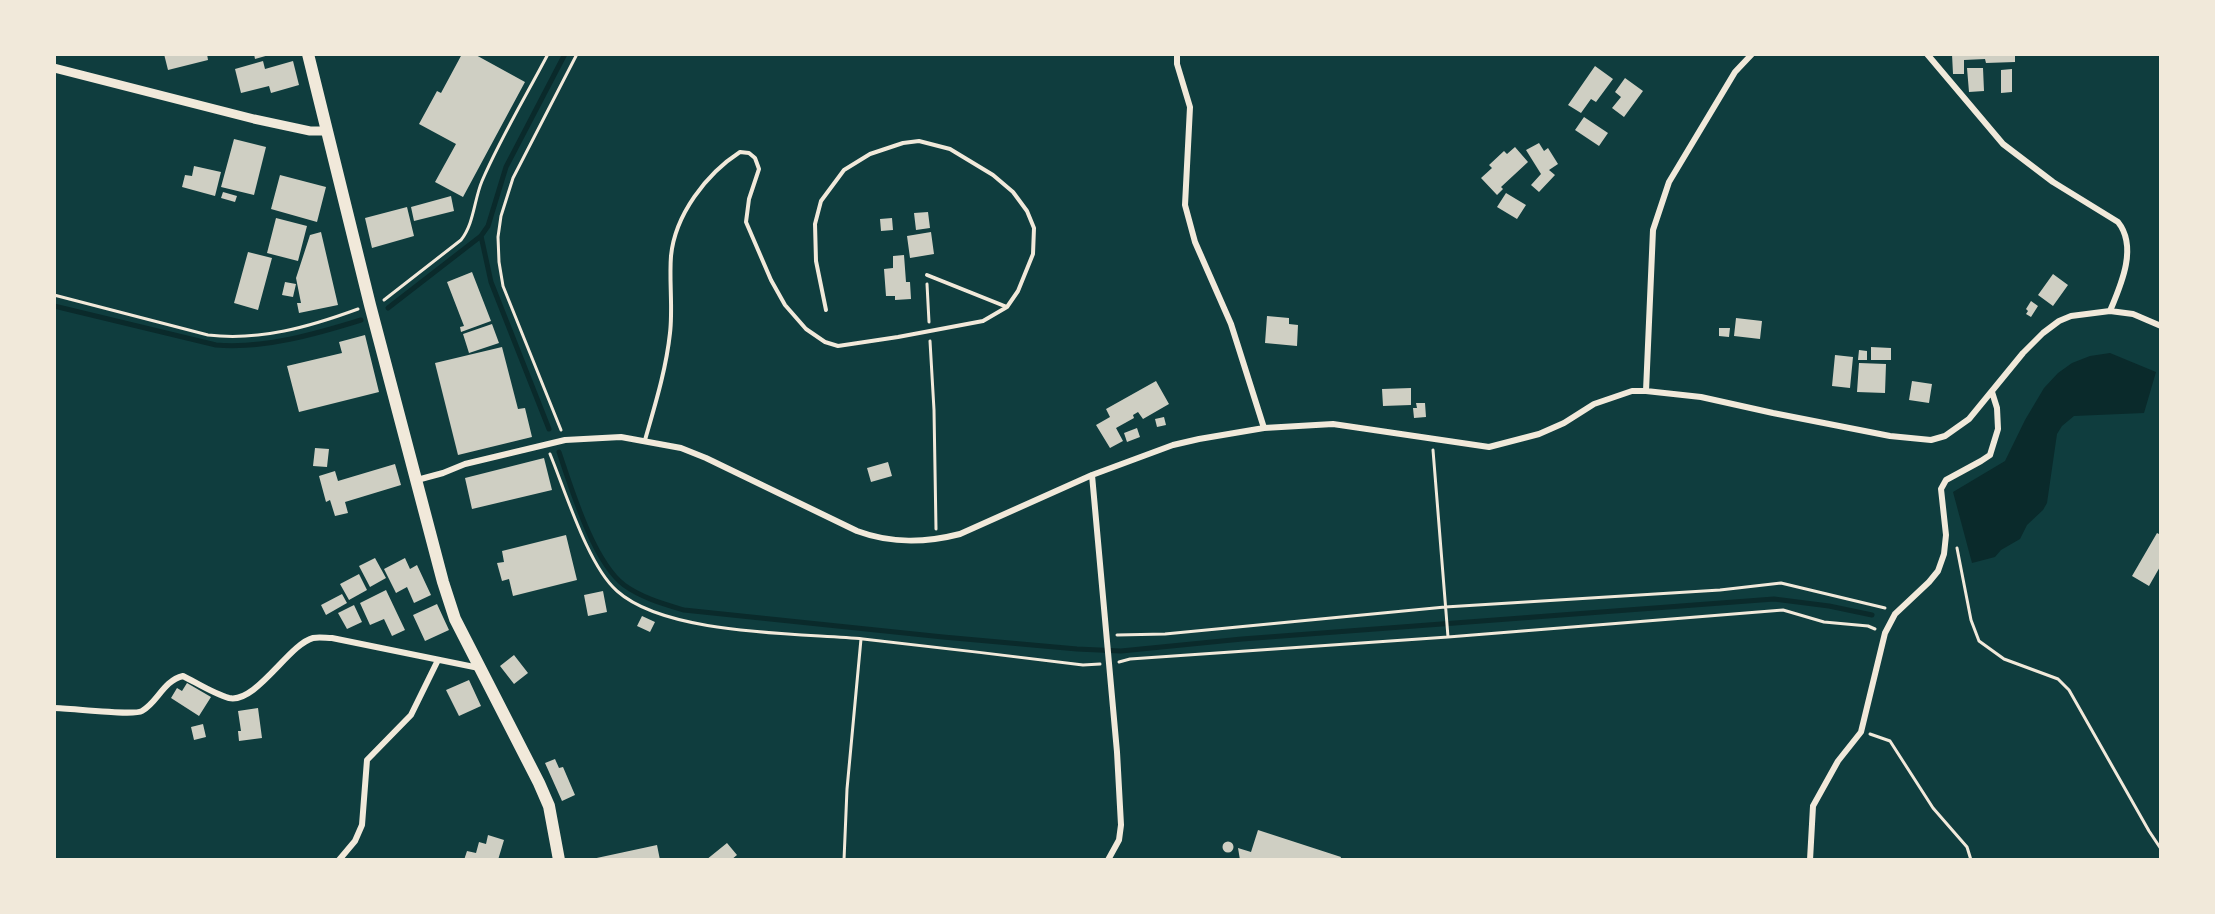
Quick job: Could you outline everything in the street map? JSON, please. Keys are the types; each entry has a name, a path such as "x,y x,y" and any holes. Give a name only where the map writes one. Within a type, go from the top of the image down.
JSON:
{"highway":[{"path":"308,54 370,305 455,618 549,806 559,860"}],"street":[{"path":"1177,54 1177,64 1191,107 1185,205 1195,242 1231,324 1264,429"},
{"path":"1646,391 1653,230 1669,182 1735,72 1752,54"},
{"path":"1927,54 2003,144 2053,182 2118,222 2124,229 2128,240 2122,284 2110,311"},
{"path":"54,68 254,119 310,131 327,131"},
{"path":"417,480 465,464 545,443 621,437 681,448 873,537 906,542 936,540 960,534 1092,475 1173,445 1231,432 1333,424 1489,447 1539,434 1564,423 1594,404 1632,391 1701,397 1890,436 1930,440 1945,436 1969,419 2023,353 2059,321 2071,316 2110,311 2133,314 2161,326"},
{"path":"1810,860 1813,806 1838,761 1861,732 1885,633 1895,614 1938,571 1944,554 1946,535 1941,489 1946,480 1982,461 1990,454 1998,429 1992,392"},
{"path":"1092,475 1117,752 1121,825 1119,840 1108,860"},
{"path":"54,708 84,708 135,714 144,710 174,678 183,676 230,698 240,697 267,679 295,649 312,638 332,638 479,668"},
{"path":"339,860 355,842 362,825 367,760 411,715 438,660"}],"lane":[{"path":"645,440 666,363 671,311 671,255 677,231 685,212 707,181 740,152 749,153 756,158 759,169 749,199 746,222 771,280 785,305 807,329 825,342 838,346 983,321 1007,308 1018,291 1033,254 1034,228 1027,211 1013,192 993,175 950,149 919,141 903,143 870,154 844,170 821,201 815,225 815,249 826,310"},
{"path":"927,275 1007,308"}],"path":[{"path":"54,295 208,335 232,338 300,328 379,303 461,240 469,231 481,184 490,162 548,54"},
{"path":"565,440 503,286 498,237 501,216 513,178 577,54"},
{"path":"927,285 934,410 936,540"},
{"path":"1432,439 1448,637"},
{"path":"545,443 595,562 610,584 633,603 667,616 726,628 861,639 1083,665 1108,660 1448,637 1783,610 1824,621 1868,626 1885,633"},
{"path":"1956,545 1971,620 1979,641 2004,659 2058,680 2069,690 2161,849"},
{"path":"1107,638 1445,607 1720,590 1781,583 1882,606 1895,614"},
{"path":"844,860 847,789 861,639"},
{"path":"1861,732 1879,735 1890,741 1934,808 1967,847 1971,860"}],"water":[{"path":"2110,353 2156,372 2144,413 2074,416 2062,426 2057,434 2047,503 2043,510 2027,525 2020,539 2001,550 1995,557 1972,563 1953,492 2005,461 2044,388 2058,373 2072,363 2090,356"}],"building":[{"path":"164,54 207,54 208,60 168,70"},
{"path":"254,54 269,54 269,55 255,59"},
{"path":"462,54 474,54 525,82 463,197 435,182 456,144 419,124 437,91 441,93"},
{"path":"1952,54 2015,54 2015,62 1986,63 1985,59 1964,60 1964,74 1953,74"},
{"path":"263,61 265,69 293,61 299,85 271,93 269,86 241,93 235,69"},
{"path":"1595,66 1613,79 1596,102 1591,99 1581,113 1568,105"},
{"path":"1967,68 1983,68 1984,91 1969,92"},
{"path":"2012,69 2012,92 2001,93 2001,70"},
{"path":"1625,78 1643,91 1624,117 1612,108 1621,97 1615,92"},
{"path":"1584,117 1608,133 1599,146 1575,130"},
{"path":"234,139 266,147 254,195 221,187"},
{"path":"1539,143 1544,151 1548,148 1558,164 1549,170 1555,175 1539,192 1531,185 1541,174 1526,150"},
{"path":"1515,147 1528,162 1501,187 1503,189 1497,195 1481,178 1492,168 1489,165 1504,151 1507,154"},
{"path":"194,166 221,172 215,196 182,187 185,175 192,176"},
{"path":"280,175 326,187 317,222 271,209"},
{"path":"223,192 237,196 235,202 221,198"},
{"path":"1506,193 1526,205 1517,219 1497,207"},
{"path":"451,196 454,211 414,221 411,207"},
{"path":"407,207 414,236 372,248 365,218"},
{"path":"928,212 930,228 916,230 914,213"},
{"path":"276,218 307,226 298,261 267,253"},
{"path":"892,218 893,230 881,231 880,219"},
{"path":"321,232 338,305 299,313 297,303 301,303 296,278 310,235"},
{"path":"931,232 934,254 910,258 907,236"},
{"path":"248,252 272,258 258,310 234,303"},
{"path":"904,255 906,282 910,282 911,299 895,300 895,296 886,296 884,269 893,268 893,256"},
{"path":"472,272 491,321 461,332 460,327 464,326 447,282"},
{"path":"2053,274 2068,285 2053,306 2038,295"},
{"path":"285,282 296,284 293,297 282,295"},
{"path":"2031,301 2038,306 2031,317 2026,314 2028,311 2026,309"},
{"path":"1267,316 1289,318 1289,324 1298,325 1297,346 1265,343"},
{"path":"1736,318 1762,321 1760,339 1734,336"},
{"path":"492,324 499,343 469,353 463,334"},
{"path":"1719,328 1730,328 1729,337 1719,336"},
{"path":"365,335 379,392 299,412 287,366 342,353 339,342"},
{"path":"502,347 518,409 525,408 532,437 458,455 435,363"},
{"path":"1871,347 1891,348 1891,360 1871,360"},
{"path":"1859,350 1867,351 1867,360 1858,360"},
{"path":"1835,355 1853,357 1850,388 1832,386"},
{"path":"1859,363 1886,364 1885,393 1857,392"},
{"path":"1156,381 1169,404 1143,419 1138,412 1133,415 1134,418 1116,428 1123,441 1110,448 1096,425 1110,417 1106,409"},
{"path":"1912,381 1932,384 1929,403 1909,400"},
{"path":"1411,388 1411,405 1383,406 1382,389"},
{"path":"1416,403 1425,403 1426,417 1414,418 1413,408 1417,408"},
{"path":"1164,417 1166,425 1157,427 1155,419"},
{"path":"1137,428 1140,437 1127,442 1124,433"},
{"path":"315,448 329,449 327,467 313,466"},
{"path":"544,458 552,490 472,509 465,478"},
{"path":"888,462 892,476 871,482 867,468"},
{"path":"395,464 401,485 345,502 348,513 335,516 330,500 326,502 319,476 335,471 338,481"},
{"path":"2157,533 2161,535 2161,565 2149,586 2132,576"},
{"path":"566,535 577,580 513,596 509,579 502,581 497,563 504,562 502,551"},
{"path":"375,558 386,578 370,587 359,566"},
{"path":"405,558 410,569 417,565 431,595 414,603 407,587 396,593 384,569"},
{"path":"359,574 367,590 349,600 340,584"},
{"path":"386,590 405,630 392,636 384,619 370,625 360,603"},
{"path":"603,591 607,612 588,616 584,595"},
{"path":"342,594 347,603 326,615 321,605"},
{"path":"437,604 449,630 425,641 413,615"},
{"path":"354,605 362,622 347,629 338,613"},
{"path":"642,616 655,622 650,632 637,626"},
{"path":"514,655 528,673 514,684 500,666"},
{"path":"469,680 481,706 459,716 446,690"},
{"path":"187,683 211,697 199,716 171,698 177,688 182,691"},
{"path":"258,708 262,738 239,741 238,731 241,731 238,711"},
{"path":"203,724 206,737 194,740 191,727"},
{"path":"555,759 559,768 563,767 575,795 562,801 545,763"},
{"path":"1258,830 1341,857 1340,860 1240,860 1238,848 1251,852"},
{"path":"488,835 504,840 498,860 464,860 467,851 476,853 479,842 486,844"},
{"path":"1228,842 1232,843 1232,851 1228,852 1224,851 1223,847 1224,843"},
{"path":"727,843 737,855 731,860 706,860"},
{"path":"657,845 660,860 592,860 592,859"}],"waterway":[{"path":"388,308 481,236 488,226 506,167 565,54"},
{"path":"481,236 491,282 549,429"},
{"path":"54,306 216,345 234,346 271,343 361,320"},
{"path":"559,452 585,524 593,542 613,574 638,594 684,610 943,637 1121,651 1242,639 1774,599 1829,606 1872,615"}]}
